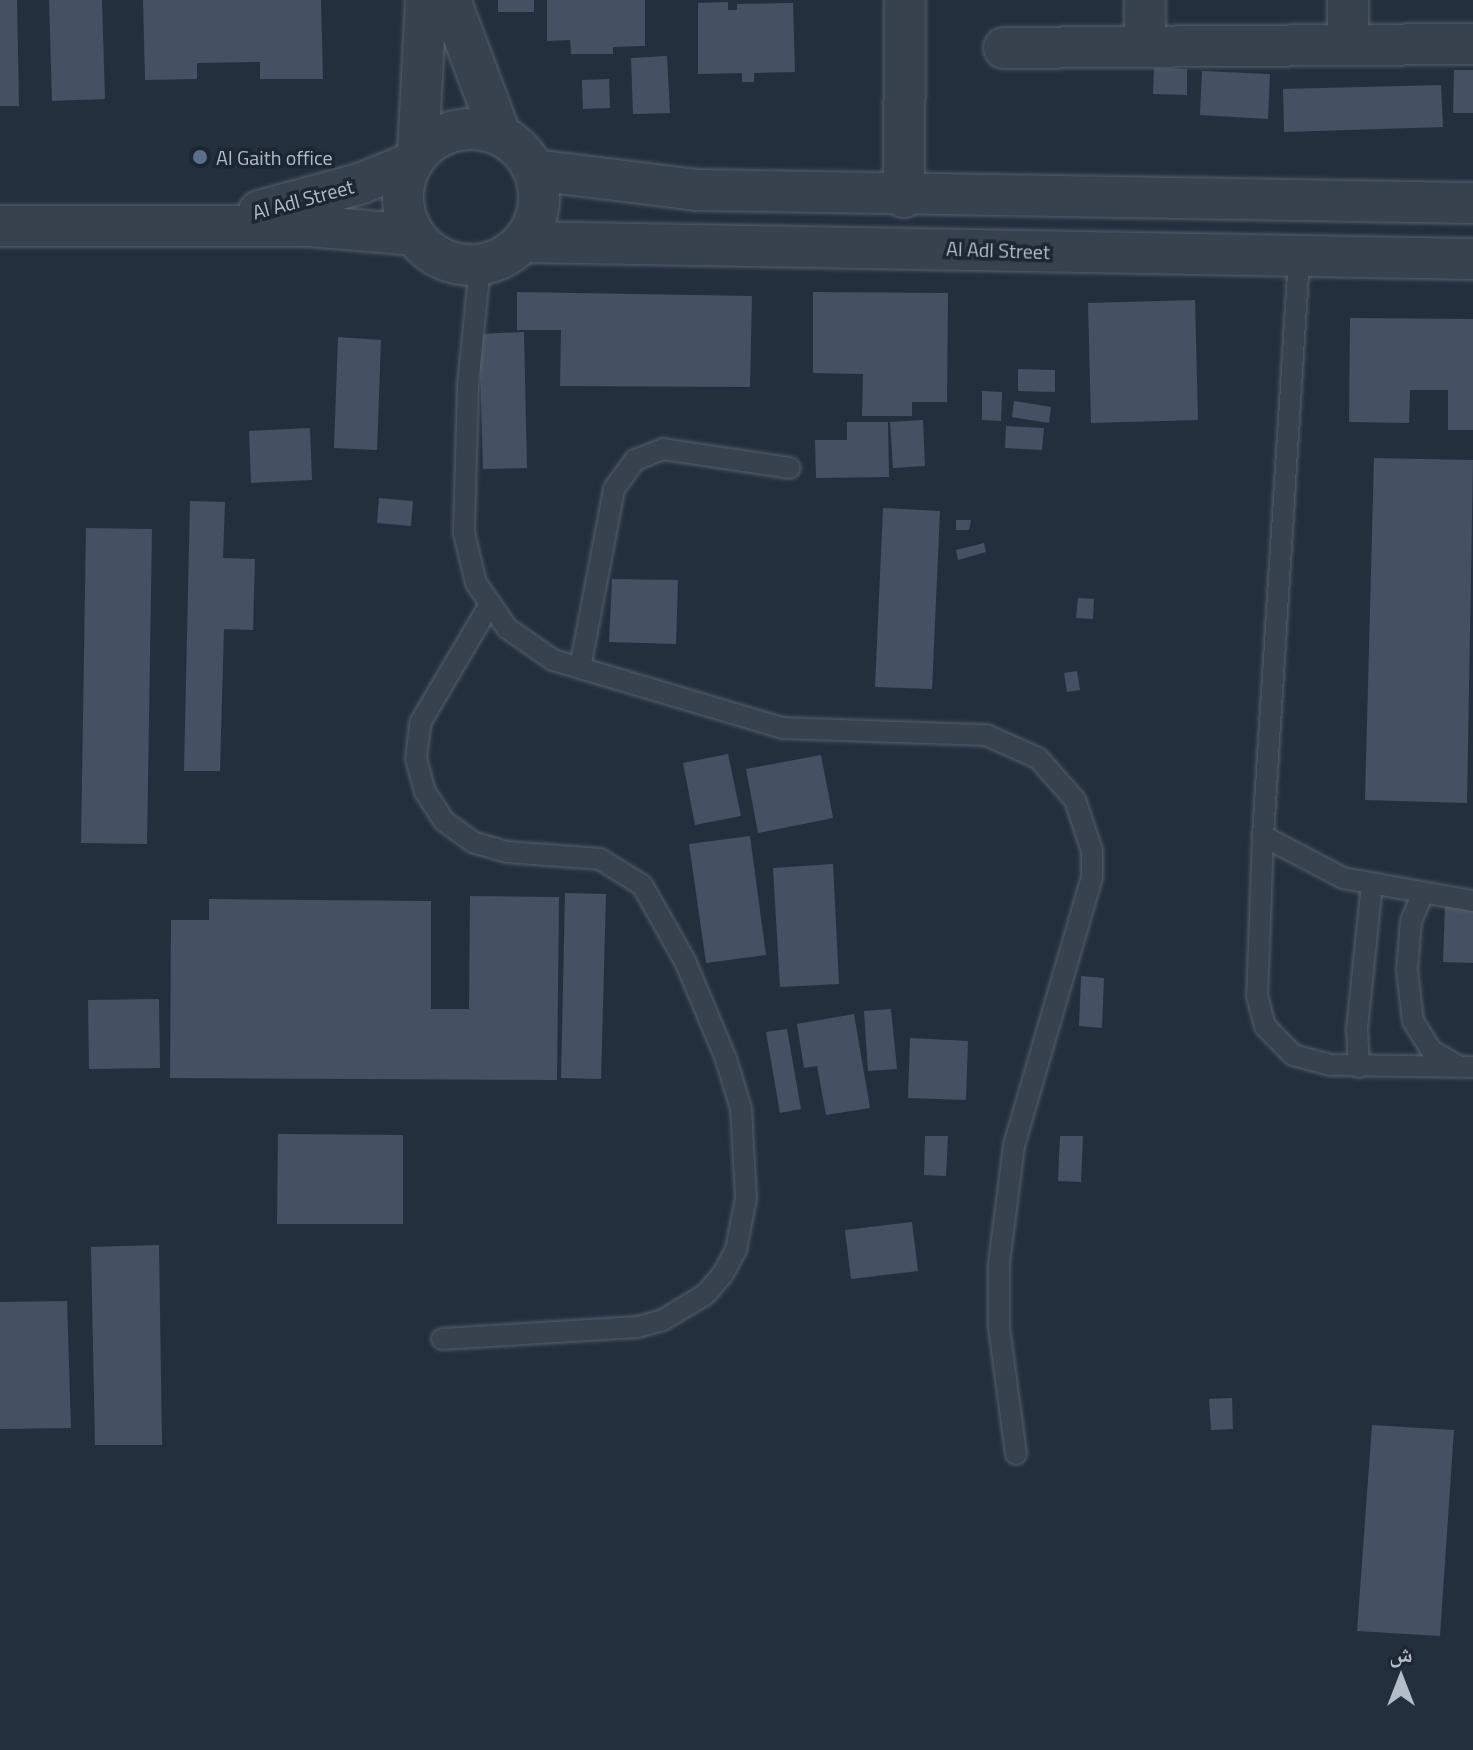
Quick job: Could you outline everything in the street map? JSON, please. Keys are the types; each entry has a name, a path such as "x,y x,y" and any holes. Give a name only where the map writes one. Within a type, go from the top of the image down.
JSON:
{"street":[{"path":"426,0 414,158 403,187 403,212 413,235 431,254 455,264 480,265 504,257 524,242 538,207 534,170 520,149 500,134 479,92 450,0"},
{"path":"904,197 905,0"},
{"path":"1145,0 1145,47"},
{"path":"1348,0 1348,45"},
{"path":"1004,48 1473,44"},
{"path":"414,158 456,130 500,134"},
{"name":"Al Adl Street","path":"192,225 308,200 414,158"},
{"path":"534,170 697,190 904,197 1473,203"},
{"name":"Al Adl Street","path":"0,226 309,226 413,235"},
{"name":"Al Adl Street","path":"524,242 1473,259"}],"lane":[{"path":"1299,258 1263,836 1257,996 1265,1026 1293,1055 1359,1067 1467,1067"},
{"path":"480,265 468,386 464,533 468,559 489,606 528,646 580,668 782,728 986,735 1038,758 1075,800 1092,851 1092,877 1014,1146 1000,1249 999,1327 1016,1454"},
{"path":"580,668 614,489 635,460 663,449 790,468"},
{"path":"442,1339 638,1327 663,1320 706,1294 723,1274 736,1250 746,1198 741,1109 726,1059 685,961 642,885 600,859 507,852 473,842 444,821 425,792 416,758 420,723 489,606"},
{"path":"1263,836 1313,867 1372,885 1473,901"},
{"path":"1359,1067 1357,1029 1372,885"},
{"path":"1423,893 1411,921 1407,970 1413,1021 1432,1051 1467,1067"}],"building":[{"path":"0,0 17,0 19,106 0,106"},
{"path":"49,0 102,0 105,99 52,101"},
{"path":"143,0 321,0 323,79 260,79 260,62 197,63 197,79 145,80"},
{"path":"498,0 534,0 534,12 498,12"},
{"path":"547,0 645,0 645,46 613,47 613,54 571,54 570,40 547,41"},
{"path":"728,2 728,10 737,10 737,4 793,3 795,72 754,73 754,82 742,82 742,73 698,74 698,3"},
{"path":"667,56 670,113 633,114 631,58"},
{"path":"1154,68 1187,69 1187,95 1153,94"},
{"path":"1454,70 1473,70 1473,113 1453,113"},
{"path":"1202,71 1270,74 1268,119 1200,115"},
{"path":"609,79 610,108 583,109 582,80"},
{"path":"1441,85 1443,127 1284,132 1283,89"},
{"path":"517,292 752,296 750,387 560,386 561,330 517,330"},
{"path":"813,292 948,293 947,402 912,402 912,416 862,416 863,374 813,373"},
{"path":"1195,300 1198,420 1091,423 1088,303"},
{"path":"1350,318 1473,319 1473,430 1448,430 1448,390 1410,390 1409,423 1349,422"},
{"path":"524,332 527,468 483,469 479,334"},
{"path":"338,337 381,340 377,450 334,448"},
{"path":"1018,369 1055,370 1055,392 1018,391"},
{"path":"982,391 1002,392 1001,421 982,420"},
{"path":"1014,401 1051,407 1049,423 1012,417"},
{"path":"923,420 925,466 893,468 890,422"},
{"path":"847,422 888,422 889,477 816,478 815,440 847,440"},
{"path":"1006,426 1044,428 1042,450 1005,448"},
{"path":"310,428 312,480 251,483 249,431"},
{"path":"1374,458 1473,460 1467,803 1365,800"},
{"path":"379,498 413,501 411,526 377,523"},
{"path":"190,501 225,502 223,558 255,559 253,630 224,629 220,771 184,771"},
{"path":"883,508 940,511 932,689 875,687"},
{"path":"956,520 971,520 969,530 956,530"},
{"path":"86,528 152,529 147,844 81,843"},
{"path":"984,543 986,552 958,560 956,550"},
{"path":"612,579 678,580 676,644 609,642"},
{"path":"1078,598 1094,599 1093,619 1076,618"},
{"path":"1077,671 1080,690 1067,692 1064,673"},
{"path":"728,754 741,816 695,825 683,763"},
{"path":"821,755 833,818 758,833 746,769"},
{"path":"750,836 766,955 706,963 689,844"},
{"path":"833,864 839,984 780,987 773,868"},
{"path":"565,893 606,894 601,1079 561,1078"},
{"path":"470,896 559,897 557,1080 170,1078 171,920 209,920 209,899 431,901 431,1009 469,1009"},
{"path":"1445,906 1473,907 1473,963 1443,962"},
{"path":"1081,976 1104,978 1102,1028 1079,1026"},
{"path":"159,999 160,1068 89,1069 88,1000"},
{"path":"891,1009 897,1069 868,1071 864,1011"},
{"path":"854,1014 870,1108 826,1115 817,1066 804,1068 797,1024"},
{"path":"787,1029 801,1109 780,1113 766,1032"},
{"path":"910,1038 968,1041 966,1100 908,1098"},
{"path":"278,1134 403,1135 403,1224 277,1224"},
{"path":"925,1136 948,1136 946,1176 924,1175"},
{"path":"1060,1136 1083,1136 1081,1182 1058,1181"},
{"path":"912,1222 918,1271 851,1279 845,1230"},
{"path":"159,1245 162,1445 95,1445 91,1247"},
{"path":"67,1301 71,1428 0,1429 0,1302"},
{"path":"1232,1398 1233,1429 1211,1430 1209,1399"},
{"path":"1372,1425 1454,1430 1440,1636 1357,1631"}],"place":[{"name":"Al Gaith office","path":"200,157"}]}
